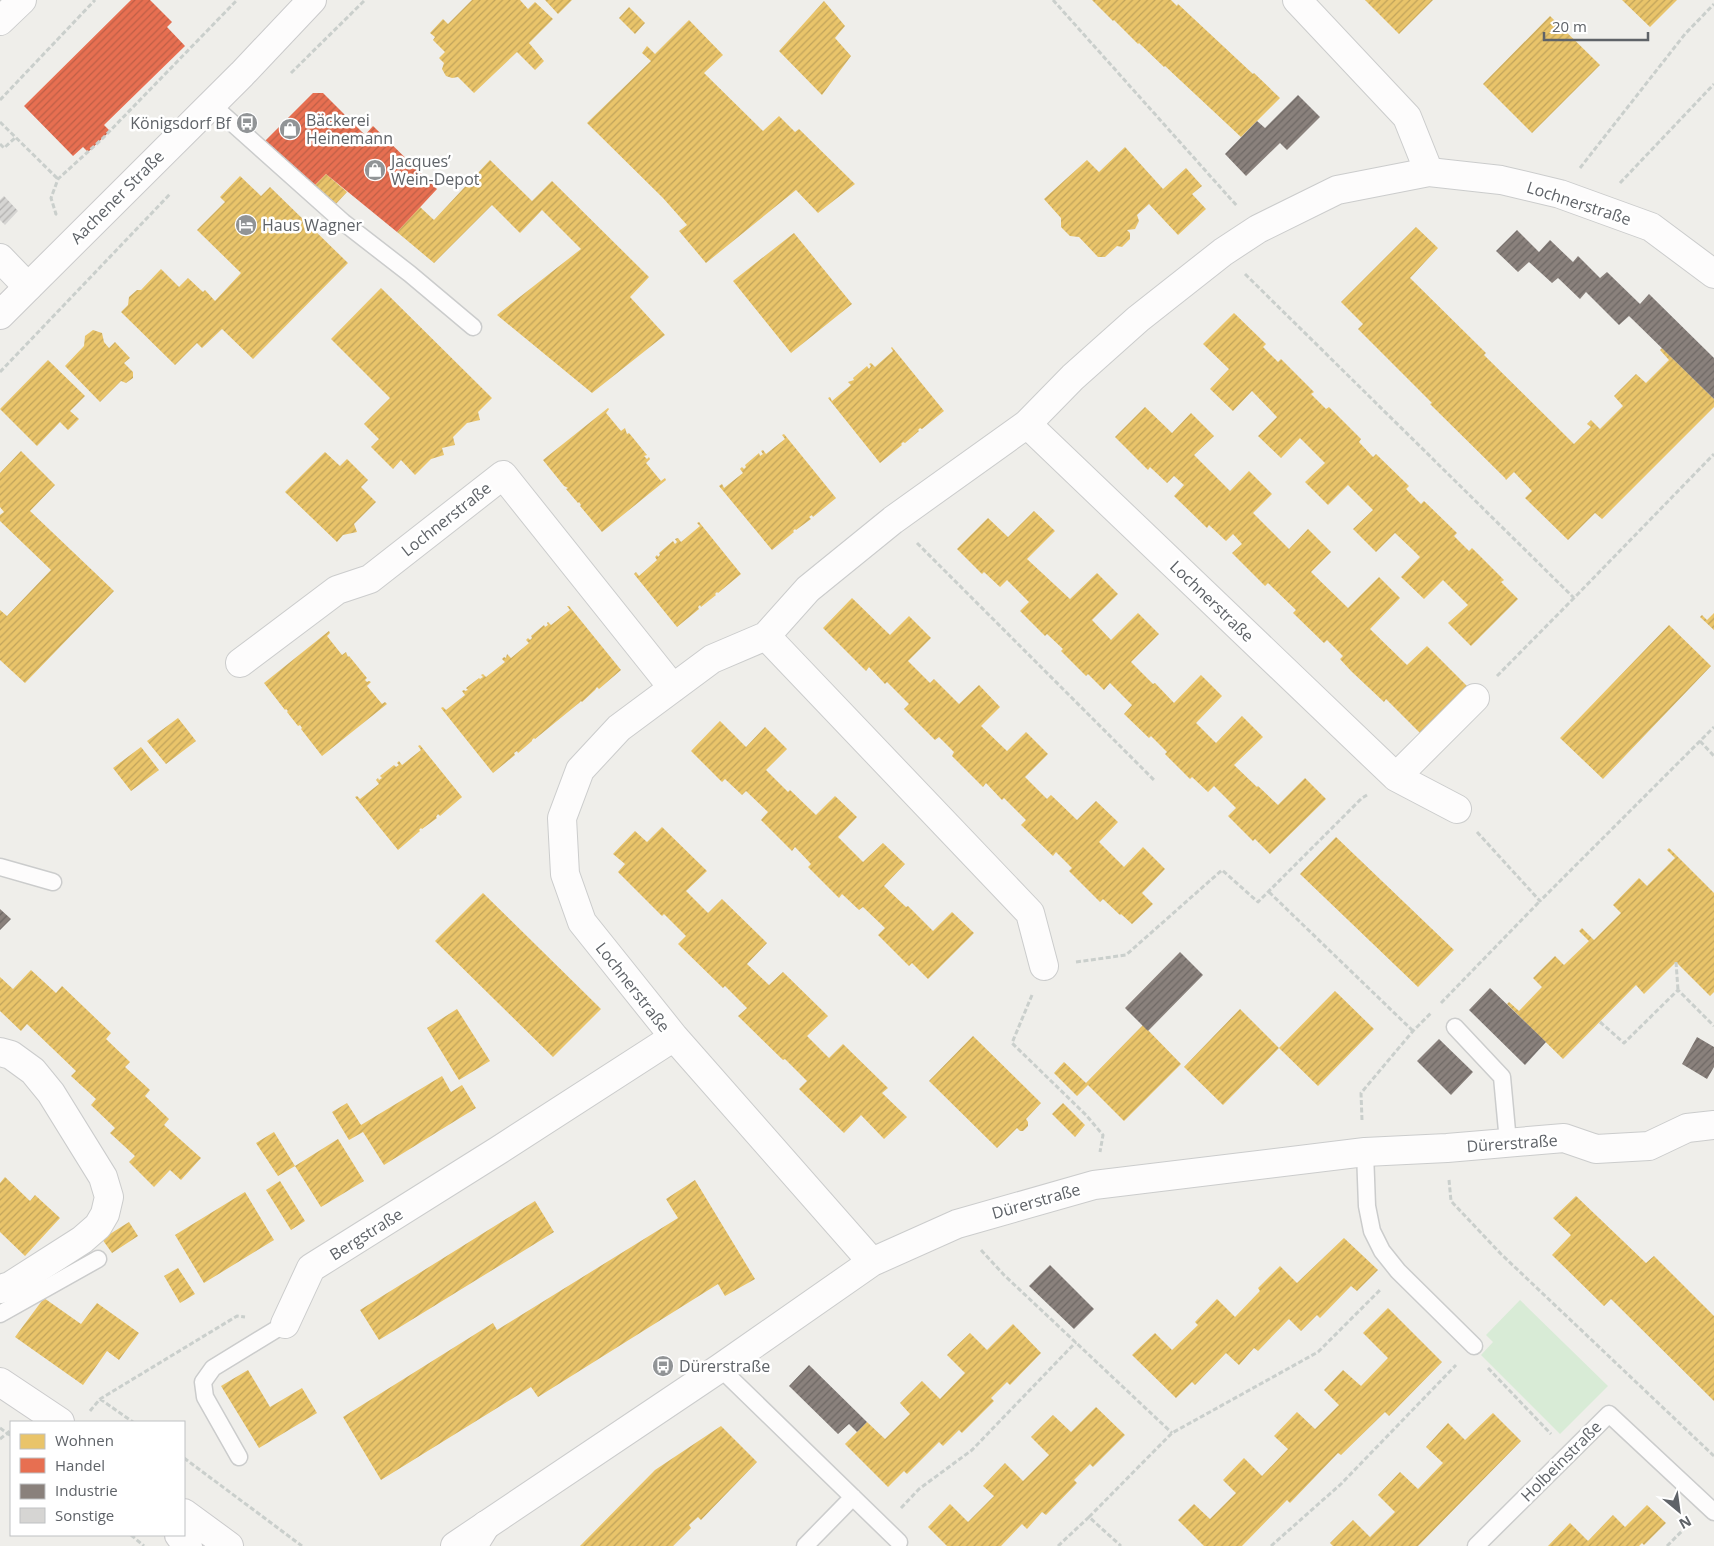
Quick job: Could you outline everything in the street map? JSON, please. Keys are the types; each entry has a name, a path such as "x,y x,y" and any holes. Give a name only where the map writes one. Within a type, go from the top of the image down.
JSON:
{"street":[{"path":"0,21 22,0"},
{"name":"Aachener Straße","path":"0,315 312,0"},
{"path":"1296,0 1407,117 1429,172"},
{"name":"Lochnerstraße","path":"872,1262 674,1038 582,922 565,874 562,818 580,770 619,728 712,659 766,636 808,590 893,520 1027,424 1073,377 1138,318 1223,252 1258,229 1337,190 1429,172 1501,180 1560,194 1651,227 1714,274"},
{"path":"0,258 28,287"},
{"name":"Lochnerstraße","path":"1027,424 1396,777 1457,809"},
{"name":"Lochnerstraße","path":"240,664 337,590 370,578 503,475 672,688"},
{"path":"766,636 1030,913 1044,966"},
{"path":"1396,777 1475,698"},
{"name":"Bergstraße","path":"285,1324 311,1268 674,1038"},
{"path":"0,1052 11,1055 33,1070 51,1093 103,1177 109,1197 105,1214 98,1226 82,1240 10,1286 0,1289"},
{"name":"Dürerstraße","path":"455,1546 479,1536 872,1262 957,1224 1094,1185 1364,1152 1447,1148 1564,1138 1596,1149 1649,1146 1687,1128 1714,1125"},
{"path":"0,1382 58,1421"},
{"path":"185,1514 229,1546"},
{"path":"180,1536 188,1546"}],"lane":[{"path":"211,104 343,222 410,274 473,327"},
{"path":"0,867 53,882"},
{"path":"1455,1027 1502,1076 1508,1142"},
{"path":"1364,1152 1367,1206 1372,1231 1382,1250 1398,1271 1472,1348"},
{"path":"0,1314 98,1259"},
{"path":"239,1457 205,1397 203,1382 213,1368 285,1324"},
{"path":"720,1368 854,1496 899,1542"},
{"name":"Holbeinstraße","path":"1476,1546 1610,1414 1714,1512"},
{"path":"805,1546 854,1496"}],"path":[{"path":"0,100 95,0"},
{"path":"50,220 56,214 50,198 58,180 102,139 237,0"},
{"path":"288,75 365,0"},
{"path":"1052,0 1258,229"},
{"path":"1560,194 1685,34 1714,4"},
{"path":"1597,207 1714,84"},
{"path":"0,122 58,180"},
{"path":"0,144 4,148 16,137"},
{"path":"0,372 174,190"},
{"path":"1223,252 1574,598"},
{"path":"1475,698 1714,454"},
{"path":"893,520 1155,781"},
{"path":"1440,1004 1714,726"},
{"path":"1700,741 1714,756"},
{"path":"1044,966 1126,955 1222,870 1258,902 1362,798 1396,777"},
{"path":"1457,809 1540,901"},
{"path":"1269,892 1413,1031"},
{"path":"1676,962 1678,990 1714,1026"},
{"name":"Dürerstraße","path":"1044,966 1012,1044 1086,1115 1103,1135 1094,1185"},
{"path":"1600,1022 1624,1043 1678,990"},
{"path":"1364,1152 1361,1093 1413,1031 1433,1011"},
{"path":"1447,1148 1451,1201 1501,1254 1714,1456"},
{"path":"997,1267 1172,1433"},
{"path":"1058,1546 1172,1433 1318,1352 1398,1271"},
{"path":"88,1414 100,1399 237,1316 285,1324"},
{"path":"883,1526 919,1489 972,1450 1076,1342"},
{"path":"1271,1546 1340,1484 1472,1348 1569,1453"},
{"path":"100,1399 132,1421"},
{"path":"0,1428 10,1433"},
{"path":"0,1439 10,1433"},
{"path":"185,1459 302,1546"},
{"path":"1089,1517 1121,1546"},
{"path":"132,1536 144,1546"}],"green space":[{"path":"1520,1300 1608,1386 1560,1434 1481,1355 1493,1342 1486,1335"}],"building: Wohnen":[{"path":"472,0 520,0 528,9 535,2 553,19 529,43 544,61 535,70 517,52 474,93 458,77 446,76 442,69 444,63 439,58 445,52 433,40 435,37 430,33 443,19 448,24"},
{"path":"545,0 572,0 558,14"},
{"path":"1092,0 1171,0 1177,6 1178,4 1280,98 1241,137"},
{"path":"1365,0 1433,0 1399,34"},
{"path":"1622,0 1677,0 1650,27"},
{"path":"824,1 845,26 835,38 851,56 822,95 779,51"},
{"path":"629,7 645,23 635,34 619,18"},
{"path":"1550,16 1600,65 1532,133 1483,84"},
{"path":"689,20 723,55 704,73 763,131 779,116 795,132 799,129 855,184 818,213 796,190 706,263 679,231 687,225 663,198 587,123 651,61 642,53 647,46 655,54"},
{"path":"1125,147 1163,189 1186,168 1202,186 1192,194 1206,209 1178,235 1149,204 1137,215 1139,221 1135,229 1127,230 1130,233 1130,239 1122,247 1117,246 1105,257 1098,257 1079,237 1070,236 1061,227 1061,218 1044,199 1087,160 1099,172"},
{"path":"490,160 532,201 552,181 649,277 630,297 665,335 592,393 497,315 581,249 542,210 520,233 492,205 434,263 397,232 420,207 434,220"},
{"path":"326,174 347,192 334,206 313,187"},
{"path":"240,176 261,196 270,187 348,263 253,359 222,329 202,348 197,343 175,365 121,312 128,305 129,297 137,290 141,290 161,269 179,287 188,278 203,292 205,290 215,301 241,273 197,230 225,202 220,197"},
{"path":"1416,227 1438,248 1410,278 1574,444 1591,427 1587,424 1591,420 1600,429 1623,406 1614,396 1636,374 1646,383 1669,360 1660,350 1662,348 1714,399 1714,407 1602,519 1595,513 1568,540 1525,498 1532,491 1514,472 1506,480 1358,329 1363,324 1341,302"},
{"path":"794,233 852,304 791,353 733,281"},
{"path":"381,288 492,398 478,412 480,420 467,423 453,437 455,445 442,448 444,455 431,459 415,475 401,460 393,469 371,447 379,439 364,424 390,398 331,339"},
{"path":"1234,313 1266,344 1263,347 1278,362 1281,359 1314,392 1311,394 1326,409 1329,407 1361,439 1359,442 1373,457 1376,454 1409,486 1406,489 1421,504 1424,501 1457,533 1454,536 1469,551 1472,548 1504,580 1501,582 1518,599 1471,646 1448,623 1468,605 1443,580 1424,599 1401,577 1420,557 1413,550 1395,533 1376,552 1353,529 1373,510 1348,485 1328,505 1305,482 1325,463 1300,438 1281,458 1258,436 1277,417 1252,391 1233,411 1210,389 1229,369 1203,344"},
{"path":"93,330 102,333 104,342 109,348 115,342 130,358 124,363 133,372 133,378 126,383 121,381 100,402 65,366 84,346 85,336"},
{"path":"892,347 944,411 922,429 920,428 919,431 905,443 903,442 902,445 880,463 828,398 830,397 832,401 851,385 848,382 854,380 853,378 867,366 869,369 871,366 869,364 871,363 875,367 893,351"},
{"path":"48,360 85,396 70,411 79,419 68,430 60,422 37,446 0,409"},
{"path":"1145,407 1172,433 1191,413 1214,436 1194,455 1230,491 1249,471 1272,494 1253,513 1289,549 1308,529 1331,552 1311,572 1348,608 1379,577 1400,598 1370,629 1407,665 1427,646 1467,686 1420,733 1386,699 1384,702 1351,671 1340,659 1343,656 1327,640 1324,643 1293,613 1296,610 1268,583 1265,586 1232,553 1242,544 1233,534 1226,541 1209,525 1207,528 1174,496 1184,485 1174,476 1167,483 1150,467 1148,470 1115,437"},
{"path":"608,408 606,413 621,431 625,428 627,434 629,433 647,455 644,456 647,459 649,457 650,459 646,463 661,481 665,478 666,480 602,532 580,506 579,502 566,489 568,488 564,486 543,460"},
{"path":"784,434 836,498 813,517 812,515 809,517 811,519 795,529 794,532 772,550 719,486 722,484 724,488 743,473 740,469 742,467 744,469 745,465 759,453 760,456 763,454 761,451 763,450 766,454 785,439 782,435"},
{"path":"21,451 55,485 30,511 114,591 25,683 0,660 0,610 7,616 51,570 0,521 0,515 4,512 0,507 0,473"},
{"path":"325,452 340,466 347,459 368,480 361,487 376,502 354,524 357,532 343,535 337,542 285,492"},
{"path":"1034,511 1055,531 1027,559 1070,599 1097,573 1118,594 1092,620 1111,640 1138,613 1159,634 1131,662 1153,684 1155,683 1174,703 1201,675 1222,696 1196,723 1216,743 1242,716 1263,737 1234,765 1278,805 1305,778 1326,799 1270,854 1255,839 1253,841 1228,816 1236,808 1214,786 1208,792 1192,777 1190,779 1165,754 1167,752 1151,736 1149,738 1124,714 1132,705 1110,683 1104,690 1088,674 1086,676 1061,651 1063,649 1047,634 1045,636 1020,611 1029,602 1007,580 1000,587 984,572 982,574 957,549 988,518 1008,537"},
{"path":"699,522 741,574 701,607 700,605 699,609 677,627 634,574 636,572 639,576 657,560 655,557 660,555 659,553 673,541 675,544 677,542 675,539 678,538 681,542 700,526 697,523"},
{"path":"852,598 890,635 909,616 931,638 908,661 930,683 934,679 959,704 979,685 1000,707 981,726 1007,751 1026,732 1048,754 1025,777 1047,799 1051,795 1077,820 1096,801 1118,822 1099,842 1124,867 1143,847 1165,869 1142,893 1153,904 1132,924 1103,899 1100,902 1069,871 1072,868 1056,852 1053,856 1021,825 1026,820 1004,798 1002,800 986,783 983,787 952,756 954,752 939,737 935,740 904,709 909,704 887,682 885,684 869,667 866,671 823,628"},
{"path":"567,606 569,606 621,670 599,689 597,687 582,702 534,738 518,753 517,751 514,753 515,755 493,773 441,708 443,707 446,710 465,695 462,691 468,690 466,688 483,677 481,675 483,674 486,677 505,662 502,659 506,658 507,654 511,658 529,643 526,640 528,638 530,640 531,636 544,625 545,627 548,625 548,622 551,625 570,610"},
{"path":"1714,613 1714,630 1700,617 1702,615 1707,620"},
{"path":"1669,625 1711,666 1603,779 1560,738"},
{"path":"329,631 330,633 327,636 342,655 346,652 348,657 367,678 365,680 371,682 367,686 382,704 385,702 387,704 322,756 300,725 298,726 264,683"},
{"path":"178,718 196,741 166,764 147,741"},
{"path":"720,721 746,747 765,727 787,749 766,770 788,792 790,790 816,815 835,796 857,817 838,837 863,862 883,843 905,864 884,886 906,907 908,906 933,931 952,912 974,933 928,979 912,963 909,966 878,935 885,928 863,907 859,910 842,894 839,898 808,867 811,864 795,847 792,851 761,820 768,812 746,791 742,795 725,779 722,782 691,751"},
{"path":"420,745 462,797 440,816 438,814 437,818 421,828 398,850 355,797 357,796 360,799 379,784 376,780 382,778 380,776 394,765 396,767 399,765 397,763 399,761 402,765 421,750 418,746"},
{"path":"141,747 159,770 131,791 113,768"},
{"path":"662,827 707,871 686,891 708,913 722,899 767,943 747,964 769,985 783,972 828,1016 807,1036 829,1058 843,1044 888,1088 882,1093 907,1117 884,1139 861,1115 844,1133 799,1089 807,1081 738,1016 747,1008 725,986 723,988 678,944 686,936 664,914 662,916 618,872 625,864 613,854 635,831 647,842"},
{"path":"1336,837 1454,950 1418,987 1300,874"},
{"path":"1669,848 1714,893 1714,992 1710,996 1676,962 1644,994 1636,985 1563,1059 1507,1004 1509,1002 1519,1011 1542,987 1533,978 1555,956 1564,965 1589,941 1579,931 1582,928 1594,940 1621,913 1613,905 1639,878 1647,886 1675,858 1667,850"},
{"path":"483,893 601,1009 553,1057 435,941"},
{"path":"31,970 56,993 62,986 111,1033 106,1039 130,1062 125,1067 150,1090 145,1096 169,1119 164,1125 201,1158 181,1180 170,1170 154,1187 129,1162 135,1156 110,1133 115,1128 91,1105 96,1099 71,1076 76,1071 27,1024 21,1031 0,1011 0,977 13,989"},
{"path":"1335,991 1374,1029 1318,1086 1279,1048"},
{"path":"457,1009 490,1061 459,1080 427,1028"},
{"path":"1240,1009 1279,1048 1223,1105 1184,1067"},
{"path":"1143,1025 1181,1064 1124,1121 1088,1085 1077,1096 1054,1073 1064,1062 1086,1083"},
{"path":"973,1036 1041,1103 1026,1119 1028,1126 1023,1131 1017,1128 997,1148 929,1081"},
{"path":"442,1076 451,1092 462,1085 476,1108 384,1165 363,1132 349,1140 332,1112 347,1103 361,1125"},
{"path":"1063,1103 1085,1125 1075,1137 1052,1114"},
{"path":"274,1132 295,1166 278,1176 256,1143"},
{"path":"338,1139 364,1181 321,1207 295,1166"},
{"path":"5,1177 30,1201 35,1195 60,1218 25,1256 0,1232 0,1183"},
{"path":"695,1180 755,1279 725,1296 718,1284 538,1397 531,1387 381,1480 343,1417 493,1323 497,1330 678,1218 666,1199"},
{"path":"280,1181 305,1221 291,1230 266,1190"},
{"path":"245,1192 274,1240 204,1283 175,1235"},
{"path":"1576,1196 1646,1263 1654,1256 1714,1316 1714,1401 1611,1299 1604,1306 1552,1255 1571,1235 1553,1218"},
{"path":"535,1201 554,1232 379,1340 360,1310"},
{"path":"129,1222 138,1236 112,1253 102,1239"},
{"path":"1344,1238 1378,1270 1357,1291 1351,1286 1320,1318 1317,1315 1301,1331 1289,1319 1258,1351 1254,1348 1239,1365 1226,1353 1195,1385 1192,1382 1176,1398 1132,1355 1155,1333 1172,1350 1198,1325 1195,1322 1217,1299 1235,1317 1260,1291 1258,1288 1280,1266 1297,1283"},
{"path":"178,1268 195,1294 180,1303 164,1276"},
{"path":"44,1298 81,1324 97,1303 139,1333 119,1360 107,1351 83,1385 15,1337"},
{"path":"1388,1308 1442,1362 1389,1416 1385,1412 1341,1455 1338,1453 1290,1503 1287,1500 1242,1546 1204,1546 1178,1520 1194,1504 1210,1519 1236,1493 1223,1480 1244,1458 1262,1476 1288,1449 1274,1436 1297,1412 1315,1429 1339,1405 1324,1390 1343,1370 1361,1386 1388,1358 1363,1333"},
{"path":"1013,1324 1041,1353 1010,1385 1007,1382 991,1398 994,1401 962,1433 959,1430 943,1446 939,1442 907,1474 904,1471 888,1487 845,1444 867,1422 885,1439 910,1414 900,1403 922,1381 940,1399 965,1373 947,1355 970,1333 987,1350"},
{"path":"248,1370 270,1407 302,1388 317,1413 259,1448 221,1386"},
{"path":"1096,1407 1125,1435 1093,1467 1090,1464 1074,1480 1077,1483 1046,1515 1042,1512 1027,1529 1022,1524 1001,1546 947,1546 928,1527 950,1504 968,1522 994,1496 983,1486 1005,1463 1023,1481 1049,1455 1031,1437 1053,1415 1071,1432"},
{"path":"1493,1413 1521,1441 1418,1546 1333,1546 1330,1543 1353,1520 1370,1537 1395,1512 1378,1495 1400,1472 1418,1489 1443,1463 1426,1447 1448,1423 1465,1440"},
{"path":"721,1426 757,1462 701,1520 698,1517 689,1525 691,1528 673,1546 580,1546 655,1470"},
{"path":"1647,1505 1666,1523 1644,1545 1642,1543 1639,1546 1548,1546 1570,1523 1588,1541 1613,1515 1625,1527"}],"building: Handel":[{"path":"131,0 150,0 172,22 167,27 185,46 104,125 110,131 88,152 83,147 73,156 24,106"},
{"path":"313,93 323,93 365,135 373,126 437,189 397,232 326,174 313,187 263,143"}],"building: Industrie":[{"path":"1298,95 1320,117 1287,150 1280,143 1246,176 1225,154 1257,121 1265,128"},
{"path":"1517,230 1539,252 1550,240 1573,262 1578,256 1600,278 1607,272 1640,304 1649,294 1714,358 1714,399 1629,316 1619,325 1586,292 1580,299 1558,278 1552,283 1529,262 1518,272 1496,251"},
{"path":"0,909 11,919 0,930"},
{"path":"1180,952 1203,975 1148,1031 1125,1008"},
{"path":"1490,988 1546,1042 1525,1065 1469,1010"},
{"path":"1697,1037 1714,1047 1714,1067 1707,1079 1682,1064"},
{"path":"1439,1039 1473,1072 1451,1095 1417,1061"},
{"path":"1050,1265 1094,1309 1074,1329 1029,1286"},
{"path":"809,1365 867,1422 857,1432 849,1424 838,1434 789,1386"}],"building: Sonstige":[{"path":"4,196 18,211 5,225 0,220 0,200"}],"place":[{"name":"Königsdorf Bf","path":"247,123"},
{"name":"Bäckerei Heinemann","path":"290,129"},
{"name":"Jacques’ Wein-Depot","path":"375,170"},
{"name":"Haus Wagner","path":"246,225"},
{"name":"Dürerstraße","path":"663,1366"}]}
